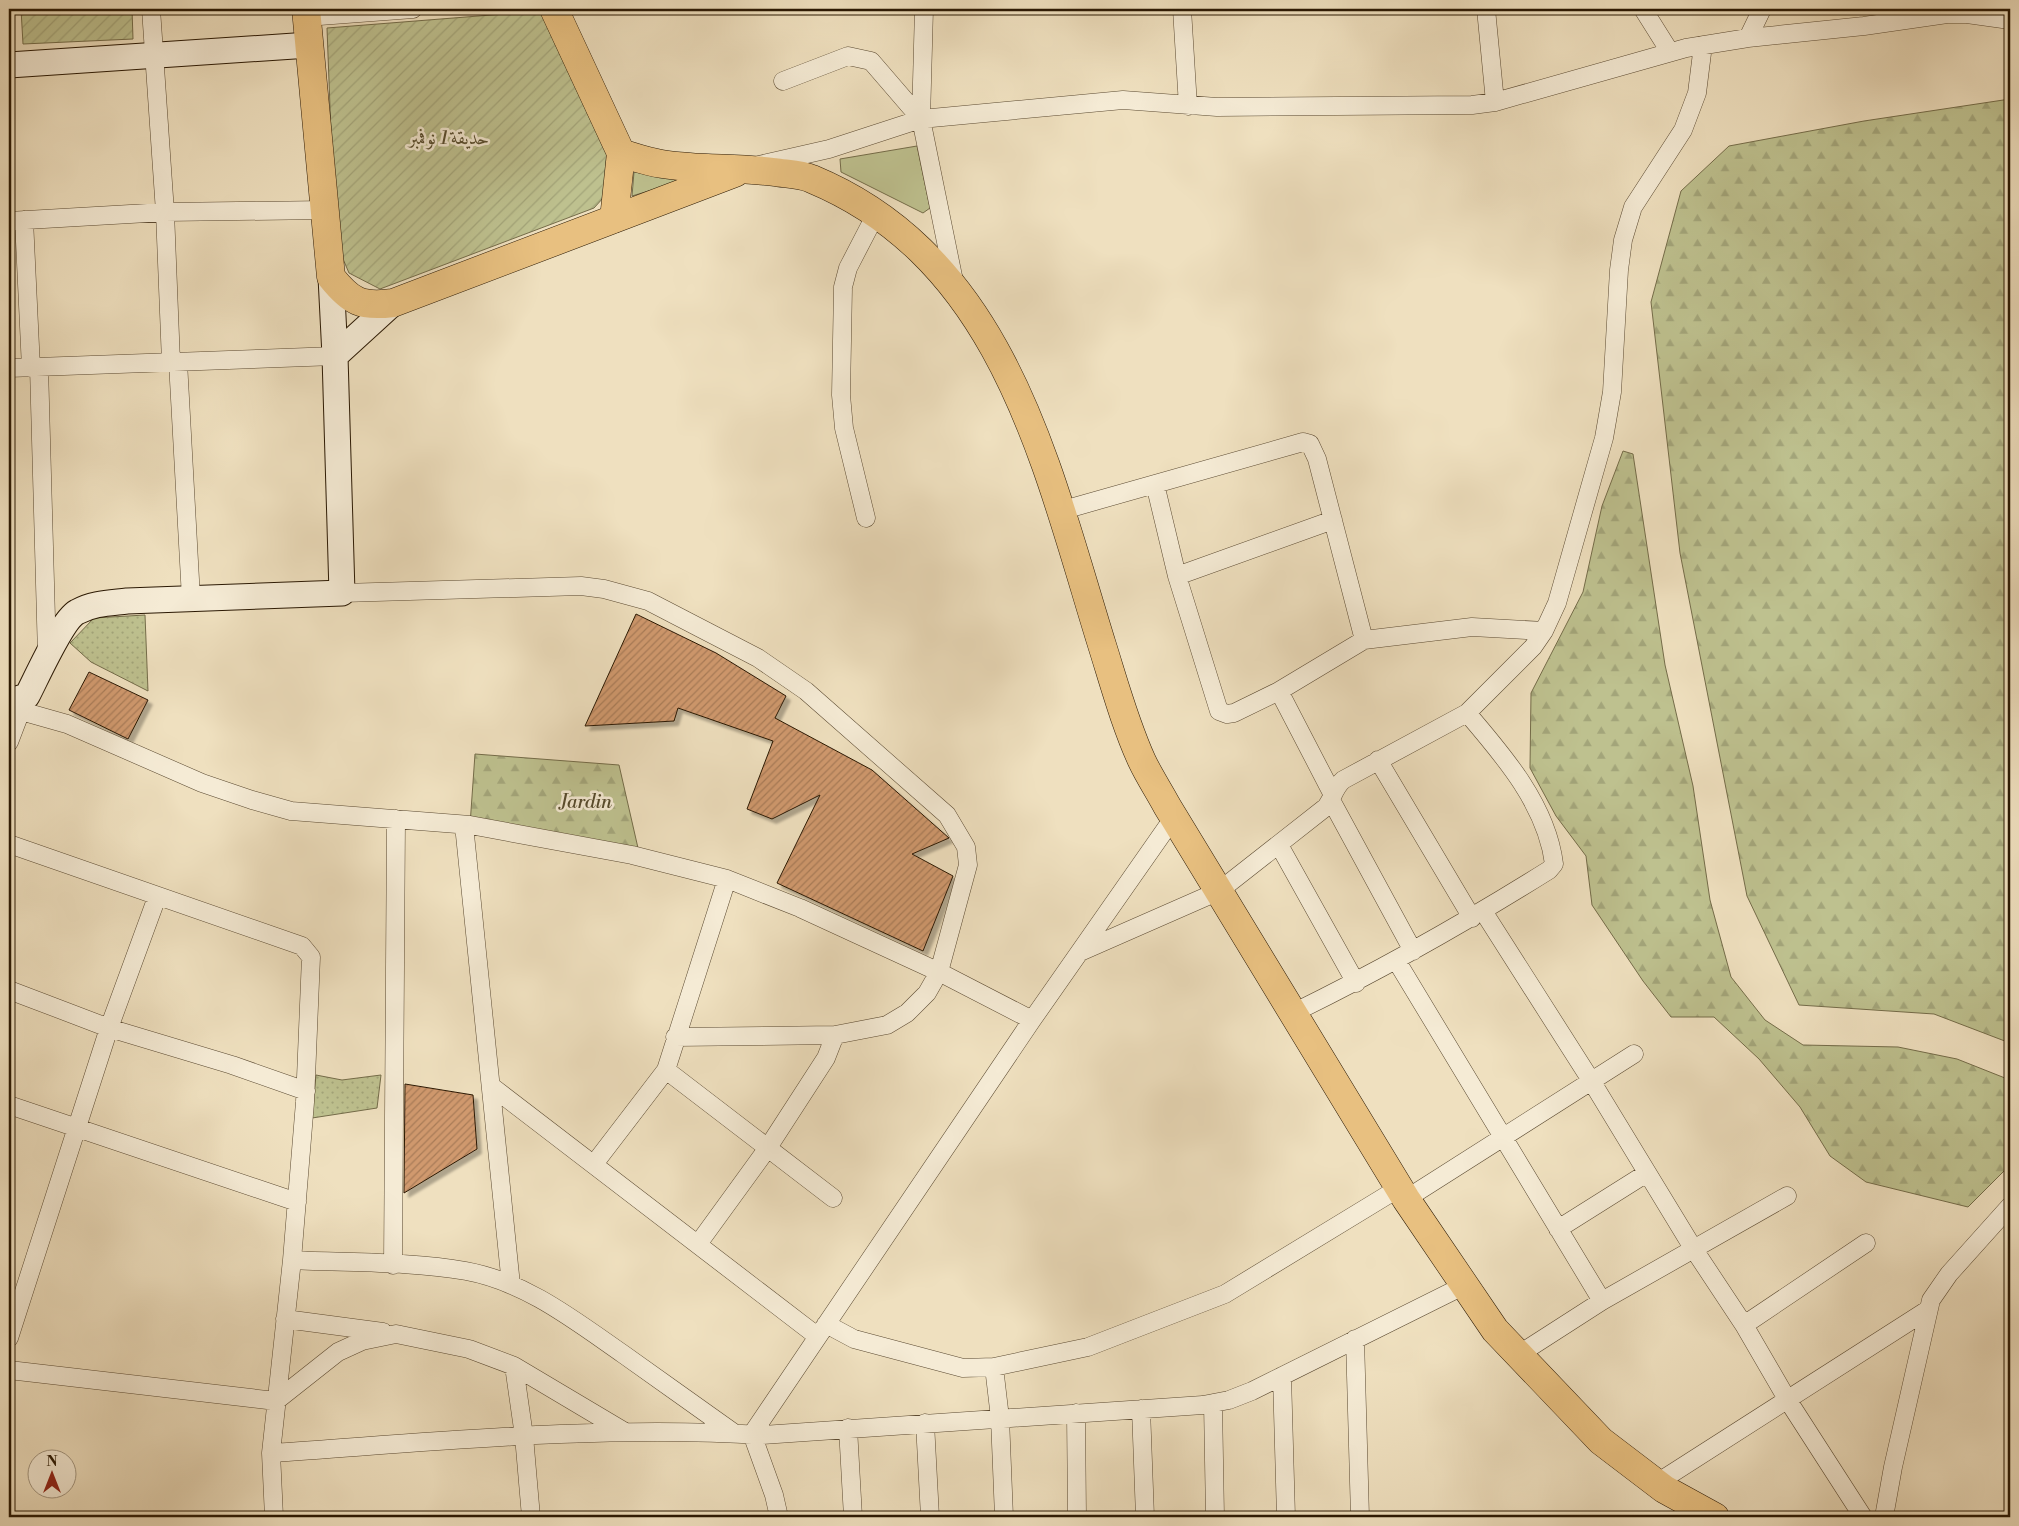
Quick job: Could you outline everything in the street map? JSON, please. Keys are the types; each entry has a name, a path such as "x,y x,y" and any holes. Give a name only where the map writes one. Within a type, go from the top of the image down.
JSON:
{"main road":[{"path":"554,9 621,153 614,219"},
{"path":"306,13 331,277 346,296 360,303 373,306 393,304 748,168"},
{"path":"621,153 662,164 748,168 808,177 851,197 908,237 956,289 992,340 1016,388 1042,452 1126,718 1142,760 1174,817 1403,1193 1495,1330 1518,1355 1601,1441 1657,1484 1715,1517"}],"street":[{"path":"151,9 191,598"},
{"path":"306,13 413,9"},
{"path":"924,9 921,120 956,289"},
{"path":"1182,9 1188,106"},
{"path":"1486,9 1495,102"},
{"path":"1643,9 1670,52"},
{"path":"1748,38 1762,9"},
{"path":"748,168 829,149 921,120 1123,100 1188,106 1428,106 1495,102 1670,52 1703,45 1748,38 1864,26 1945,12 2010,20"},
{"path":"1080,952 1219,891 1326,808 1336,786 1343,780 1467,713 1533,647 1544,630 1557,603 1604,438 1612,392 1619,270 1623,240 1633,207 1683,130 1697,93 1703,45"},
{"path":"9,65 309,46"},
{"path":"783,81 848,56 871,61 921,120"},
{"path":"47,658 35,367 16,221 165,212 325,210"},
{"path":"866,518 844,428 841,395 843,287 848,268 876,214"},
{"path":"331,277 342,593"},
{"path":"9,368 334,356 393,304"},
{"path":"1060,511 1303,442 1310,444 1317,459 1364,640"},
{"path":"1155,484 1177,576 1218,711 1227,714 1234,713 1279,691 1364,640 1472,627 1544,630"},
{"path":"1177,576 1333,520"},
{"path":"9,742 19,702 47,658 64,626 76,612 98,604 191,598 581,586 604,589 648,601 758,658 806,691 947,815 966,846 968,865 940,972 927,993 900,1017 887,1025 835,1035 675,1037"},
{"path":"1279,691 1332,798 1412,951"},
{"path":"19,702 202,783 252,800 310,813 464,825 632,855 727,879 800,908 940,972 1032,1020"},
{"path":"1293,1013 1356,983 1478,914 1549,870 1554,864 1552,842 1540,813 1499,751 1467,713"},
{"path":"1378,760 1478,914 1592,1082 1693,1248 1744,1325 1787,1399 1863,1517"},
{"path":"752,1434 1032,1020 1174,817"},
{"path":"393,1265 396,819"},
{"path":"464,825 511,1285"},
{"path":"9,844 302,946 310,954 313,964 306,1091 292,1260 271,1454 274,1517"},
{"path":"1279,845 1356,983"},
{"path":"594,1164 666,1070 727,879"},
{"path":"9,1338 109,1028 157,897"},
{"path":"1396,960 1602,1301"},
{"path":"9,990 109,1028 306,1091"},
{"path":"698,1244 767,1149 826,1058 835,1035"},
{"path":"491,1086 698,1244 822,1330 951,1367 994,1367 1088,1347 1225,1294 1502,1138 1634,1054"},
{"path":"666,1070 833,1198"},
{"path":"9,1105 297,1202"},
{"path":"1558,1229 1647,1173"},
{"path":"1518,1355 1602,1301 1787,1196"},
{"path":"1884,1517 1892,1466 1931,1300 1949,1274 2010,1206"},
{"path":"1744,1325 1866,1243"},
{"path":"292,1260 393,1265 467,1272 511,1285 536,1296 571,1317 734,1433"},
{"path":"271,1454 524,1436 693,1431 752,1434 1213,1403 1229,1400 1282,1376 1464,1285"},
{"path":"1657,1484 1929,1309"},
{"path":"285,1319 396,1334 469,1349 514,1366 625,1432"},
{"path":"9,1370 276,1401 338,1352 362,1342 396,1334"},
{"path":"1355,1340 1360,1517"},
{"path":"514,1366 524,1436 531,1517"},
{"path":"994,1367 1000,1418 1004,1517"},
{"path":"1282,1376 1286,1517"},
{"path":"1213,1403 1214,1517"},
{"path":"1141,1409 1145,1517"},
{"path":"1076,1413 1077,1517"},
{"path":"925,1423 930,1517"},
{"path":"848,1428 853,1517"},
{"path":"752,1434 780,1517"}],"green space":[{"path":"21,9 132,9 133,39 23,44"},
{"name":"حديقة 1 نوفمبر","path":"542,11 607,150 604,197 594,208 380,289 349,273 335,240 327,28"},
{"path":"2010,99 2010,1043 1934,1014 1799,1005 1747,896 1680,553 1651,302 1681,191 1729,146 1864,121"},
{"path":"917,146 930,208 923,213 841,172 840,159"},
{"path":"634,172 685,180 632,196"},
{"path":"1623,451 1633,454 1665,665 1693,786 1710,900 1731,977 1765,1020 1803,1045 1898,1047 1957,1059 2010,1080 2010,1165 1968,1207 1866,1182 1830,1156 1800,1107 1759,1059 1714,1017 1671,1017 1643,981 1592,905 1586,856 1556,816 1530,768 1531,693 1583,592 1602,506"},
{"path":"145,615 148,691 91,662 70,643 94,618"},
{"name":"Jardin","path":"475,754 619,765 638,848 470,825"},
{"path":"316,1075 342,1080 381,1075 377,1108 312,1118"}],"building":[{"path":"636,614 716,653 786,696 775,718 872,770 949,838 912,854 953,876 923,951 777,883 820,795 772,819 747,809 773,741 678,708 674,721 585,726"},
{"path":"89,672 148,700 128,739 69,710"},
{"path":"405,1084 473,1095 477,1149 404,1193"}]}
